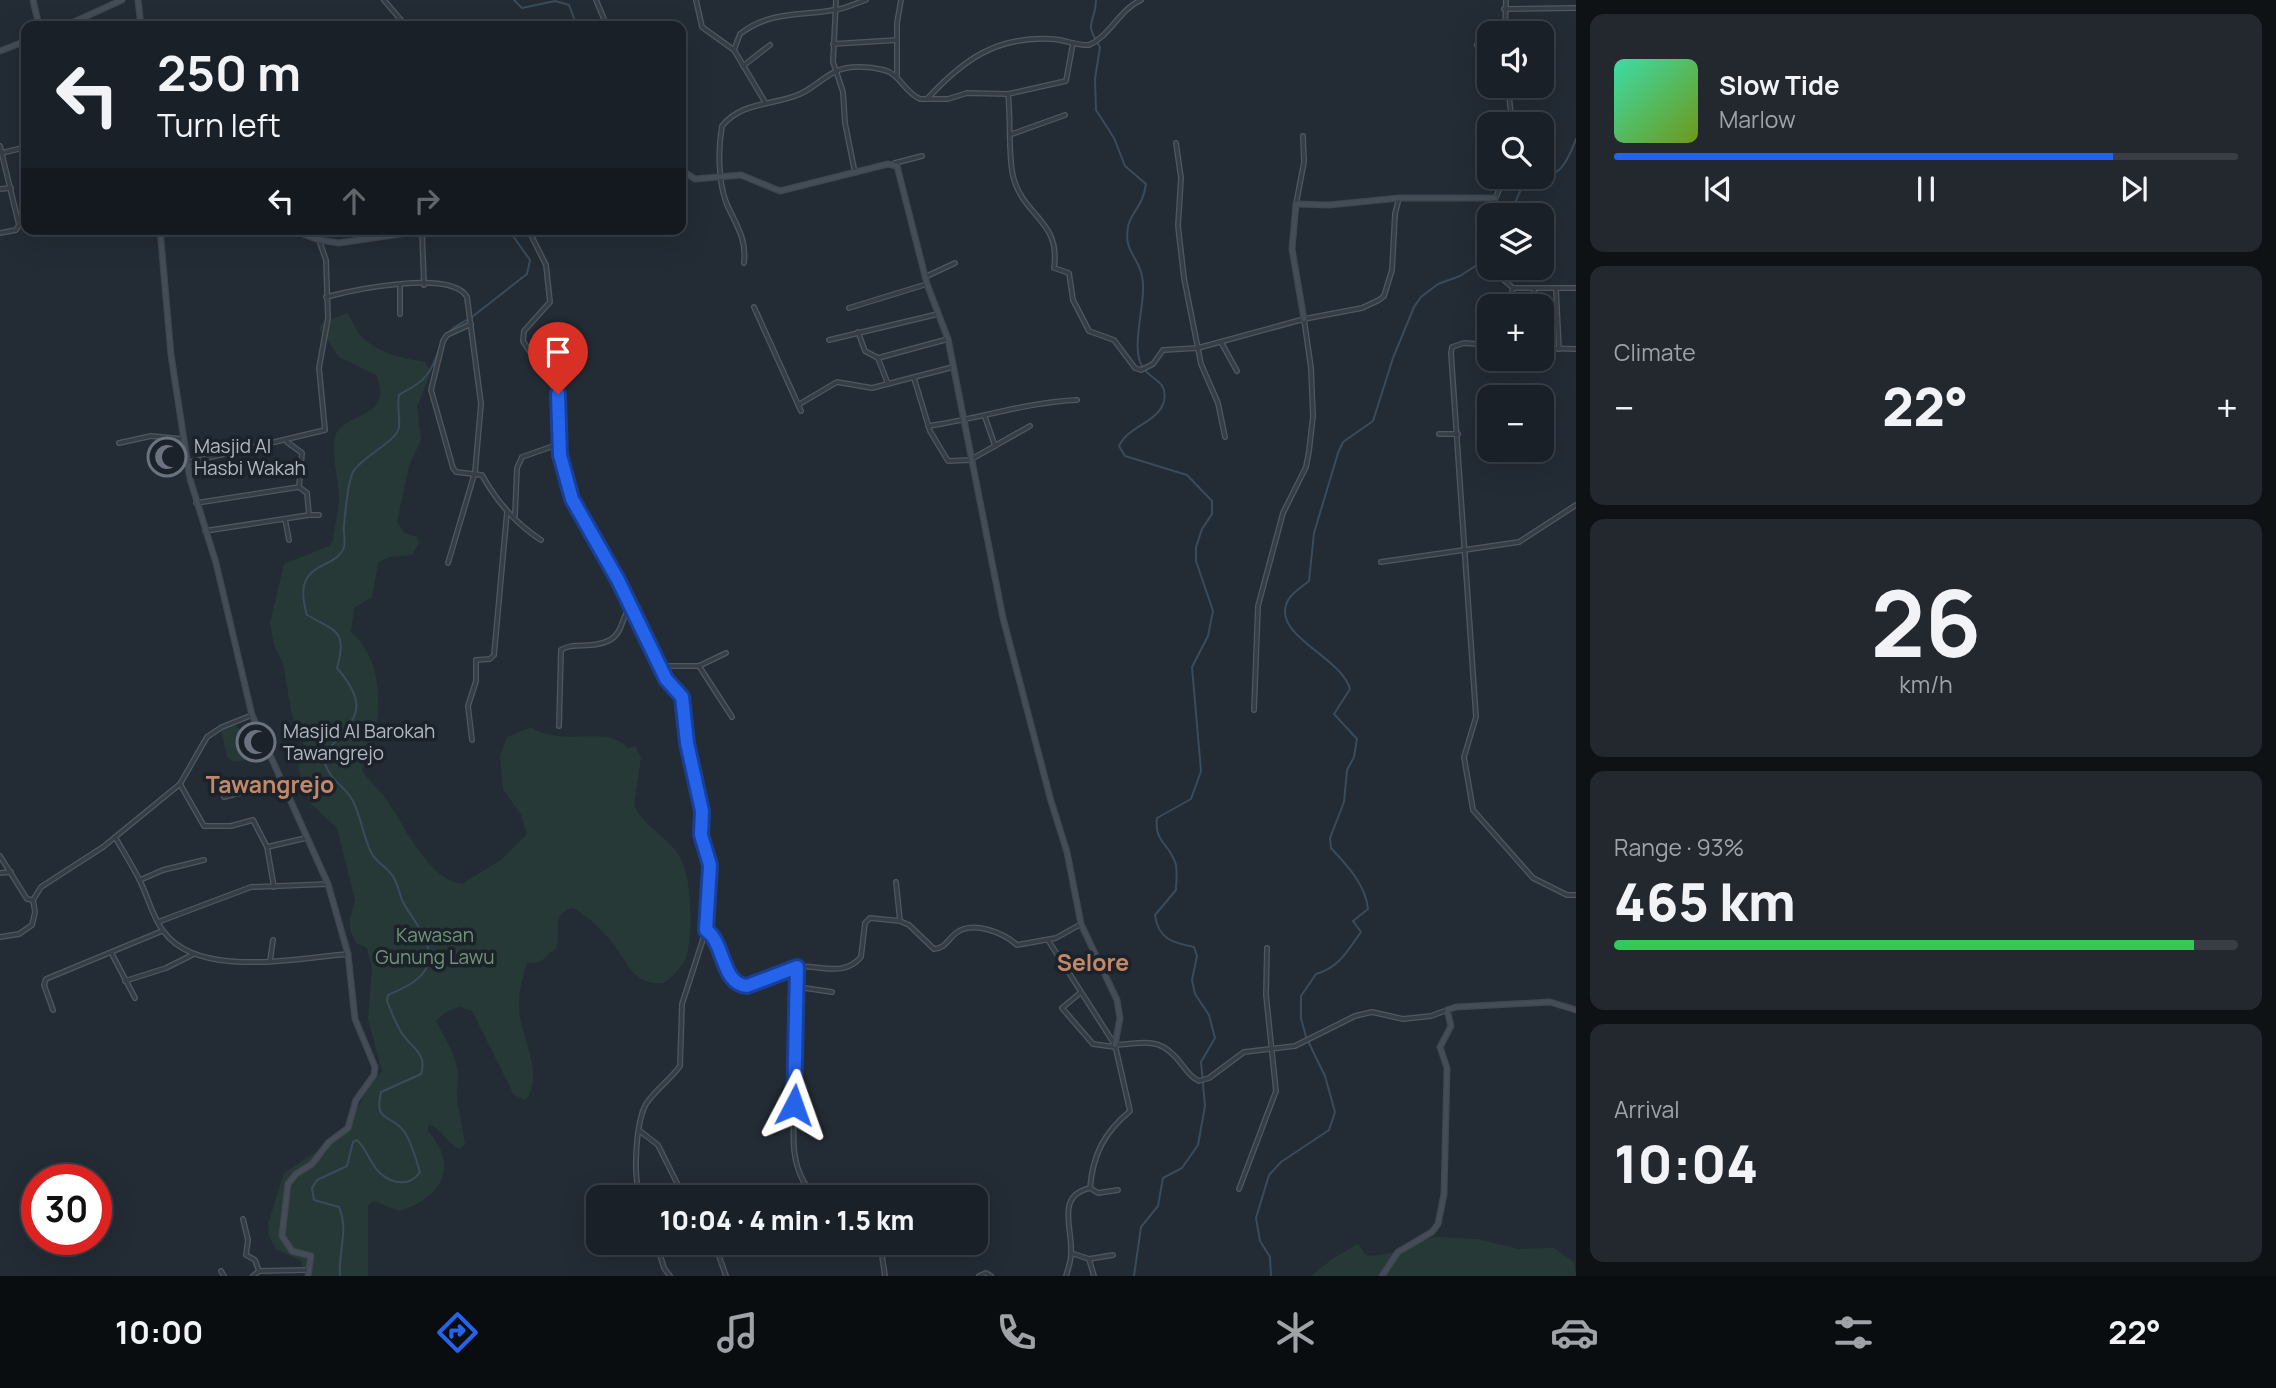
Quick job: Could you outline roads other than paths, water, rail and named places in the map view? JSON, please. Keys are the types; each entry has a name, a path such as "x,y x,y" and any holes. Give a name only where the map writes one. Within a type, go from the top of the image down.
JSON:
{"street":[{"path":"33,0 38,21"},
{"path":"108,0 110,7"},
{"path":"76,21 122,0"},
{"path":"138,0 140,21"},
{"path":"384,0 401,21"},
{"path":"596,0 605,21"},
{"path":"696,0 702,27 734,50 765,102"},
{"path":"836,0 833,44 837,71 844,92 845,123 855,173"},
{"path":"734,50 740,34 770,18 792,12 836,10 866,0"},
{"path":"897,76 901,0"},
{"path":"927,99 956,71 990,47 1029,39 1083,46 1094,43 1119,15 1141,0"},
{"path":"1504,21 1506,0"},
{"path":"1504,9 1576,8"},
{"path":"833,44 897,40"},
{"path":"0,51 21,43"},
{"path":"744,263 744,238 726,202 722,177 722,126 733,114 801,93 837,71 861,67 888,71 897,76 912,95 927,99 948,99 967,93 1009,94 1066,81 1073,43"},
{"path":"743,66 770,45"},
{"path":"1009,94 1014,179 1033,213 1053,237 1055,270 1069,273 1073,300 1089,331 1114,340 1135,368 1143,370 1163,351 1198,348 1304,319 1362,308 1384,296 1392,270 1395,215 1399,198"},
{"path":"1012,134 1065,115"},
{"path":"1254,710 1258,606 1283,513 1306,467 1313,416 1311,368 1292,249 1296,204 1304,162 1303,136"},
{"path":"1176,143 1181,177 1179,235 1201,364 1218,403 1225,437"},
{"path":"0,146 18,228 0,233"},
{"path":"2,153 21,148"},
{"path":"686,173 695,179 741,175 780,191 922,156"},
{"path":"895,163 927,284 948,339 1003,618 1051,801 1068,852 1081,924 1117,1000 1120,1018 1115,1046"},
{"path":"0,189 11,188"},
{"path":"1494,203 1499,189"},
{"path":"1296,204 1329,205 1399,198 1495,198"},
{"path":"161,235 182,439 196,503 216,563 251,715 328,884 348,954 353,1009 375,1071 356,1100 348,1128 329,1142 312,1164 294,1175 286,1189 283,1239 292,1251 311,1256 308,1273 259,1271 253,1276"},
{"path":"306,235 339,243 394,235"},
{"path":"422,235 424,285"},
{"path":"531,235 546,265 550,302 524,331 523,341 558,394 559,444 572,499 631,607 659,666 682,697 687,743 702,811 701,835 710,865 706,930 682,1004 680,1066 647,1104 640,1118 637,1185"},
{"path":"186,463 326,429 319,368 328,318 326,260 319,240"},
{"path":"925,277 955,263"},
{"path":"1504,280 1513,288 1576,288"},
{"path":"326,297 400,284 461,290 467,297 481,404 475,472 448,563"},
{"path":"400,284 400,314"},
{"path":"849,308 927,284"},
{"path":"1511,294 1513,288"},
{"path":"1534,289 1534,294"},
{"path":"1556,289 1559,349"},
{"path":"754,307 801,411"},
{"path":"830,340 938,314"},
{"path":"471,323 447,335 443,341 431,390 454,471 482,475 507,512 515,515 526,529 541,540"},
{"path":"858,332 864,351 878,358 948,339"},
{"path":"1221,342 1237,371"},
{"path":"1477,344 1464,343 1452,347 1476,717 1464,757 1468,768 1470,804 1483,824 1508,846 1534,878 1567,895 1576,895"},
{"path":"1554,349 1576,349"},
{"path":"878,358 888,384"},
{"path":"798,405 837,382 851,382 866,388 953,367"},
{"path":"914,378 928,426 945,458 953,461 970,460 1030,426"},
{"path":"928,426 985,417 1043,401 1077,400"},
{"path":"985,417 995,446"},
{"path":"1439,434 1459,434"},
{"path":"119,443 151,436 182,439"},
{"path":"285,441 302,453 299,488"},
{"path":"515,515 517,468 522,457 559,444"},
{"path":"196,503 299,488 307,493 309,515"},
{"path":"1381,562 1466,552 1519,542 1576,505"},
{"path":"472,740 468,706 476,681 476,660 490,659 494,655 507,512"},
{"path":"205,531 319,514"},
{"path":"285,519 289,540"},
{"path":"559,726 561,650 567,646 594,647 613,638 623,625 626,610 631,607"},
{"path":"659,666 699,666 726,653"},
{"path":"699,666 732,717"},
{"path":"0,937 19,934 32,925 36,912 33,900 41,887 71,871 180,784 207,737 222,727 251,715"},
{"path":"224,797 281,783"},
{"path":"180,784 204,826 231,826 253,820 267,847 274,887"},
{"path":"115,837 139,880 162,931 172,942 192,954 219,960 270,961 348,954"},
{"path":"267,847 306,838"},
{"path":"0,856 27,899 33,900"},
{"path":"139,880 163,870 204,860"},
{"path":"0,873 11,872"},
{"path":"896,882 900,921"},
{"path":"157,922 212,904 251,887 328,884"},
{"path":"706,930 714,937 732,979 739,985 747,986 797,967 827,970 849,967 861,957 866,921 875,918 900,921 915,929 934,949 944,947 960,931 975,927 1007,935 1017,945 1048,940 1081,924"},
{"path":"52,1010 44,981 162,931"},
{"path":"270,961 273,940"},
{"path":"1048,940 1080,993 1102,1021 1115,1046 1130,1111 1114,1123 1097,1153 1090,1188"},
{"path":"1239,1189 1276,1091 1266,995 1267,948"},
{"path":"112,954 135,998"},
{"path":"125,981 166,968 192,954"},
{"path":"797,967 792,1130 805,1185"},
{"path":"798,987 832,992"},
{"path":"1080,993 1062,1008 1093,1044 1161,1044 1171,1049 1189,1074 1199,1081 1205,1080 1244,1052 1304,1042 1372,1012 1403,1019 1431,1016 1457,1006 1550,1002 1576,1010"},
{"path":"1382,1276 1398,1252 1432,1232 1438,1224 1444,1194 1447,1068 1440,1047 1452,1024 1447,1010"},
{"path":"640,1131 658,1145 678,1185"},
{"path":"1066,1276 1072,1253 1069,1223 1072,1197 1077,1191 1090,1188 1098,1193 1118,1190"},
{"path":"243,1219 248,1240 246,1255 255,1259 259,1271"},
{"path":"1072,1253 1089,1259 1113,1255"},
{"path":"660,1255 670,1276"},
{"path":"719,1255 726,1276"},
{"path":"882,1255 885,1276"},
{"path":"1089,1259 1094,1276"},
{"path":"979,1276 986,1273 991,1276"}],"waterway":[{"path":"514,0 522,8 555,1 569,5 575,21"},
{"path":"1096,0 1091,22 1092,31 1100,47 1095,79 1096,110 1114,138 1125,166 1146,184 1129,222 1127,235 1143,281 1138,353 1144,369 1159,382 1164,393 1164,401 1156,414 1129,433 1119,446 1125,456 1187,475 1212,501 1212,514 1202,529 1196,547 1196,561 1213,611 1208,636 1192,667 1201,771 1191,799 1157,818 1158,832 1175,862 1177,875 1176,890 1155,915 1163,935 1179,944 1194,947 1197,956 1192,980 1195,994 1209,1015 1215,1038 1201,1062 1205,1106 1198,1145 1182,1168 1163,1178 1158,1206 1141,1227 1134,1276"},
{"path":"1515,203 1525,186 1551,176 1560,169 1568,159 1576,139"},
{"path":"472,317 527,274 530,260 512,235"},
{"path":"1271,1276 1270,1257 1260,1241 1256,1218 1269,1175 1281,1162 1329,1130 1335,1112 1325,1076 1306,1037 1301,1018 1301,996 1316,974 1337,963 1347,952 1361,932 1353,921 1368,909 1359,883 1331,848 1330,838 1344,802 1347,770 1354,757 1357,739 1334,714 1350,689 1335,667 1291,627 1286,616 1286,605 1292,594 1309,581 1314,533 1338,453 1343,442 1373,421 1393,358 1414,307 1421,297 1438,284 1460,276 1477,265"},
{"path":"340,1276 342,1216 339,1207 314,1200 312,1188 317,1180 347,1166 353,1142 357,1140 377,1169 390,1180 407,1182 420,1172 406,1134 381,1113 379,1102 381,1092 421,1074 423,1067 420,1056 401,1032 387,1001 388,995 408,985 425,971 429,957 426,942 402,900 394,877 373,856 368,846 353,801 326,767 323,758 354,718 355,697 337,668 340,639 332,629 307,615 303,597 304,584 309,575 339,555 344,547 345,514 351,477 357,466 397,432 399,395 423,379 432,367 443,339 467,320"}],"place":[{"name":"Masjid Al Hasbi Wakah","path":"167,457"},
{"name":"Masjid Al Barokah Tawangrejo","path":"256,742"}],"district":[{"name":"Tawangrejo","path":"270,785"},
{"name":"Selore","path":"1093,963"}],"park label":[{"name":"Kawasan Gunung Lawu","path":"435,946"}]}
